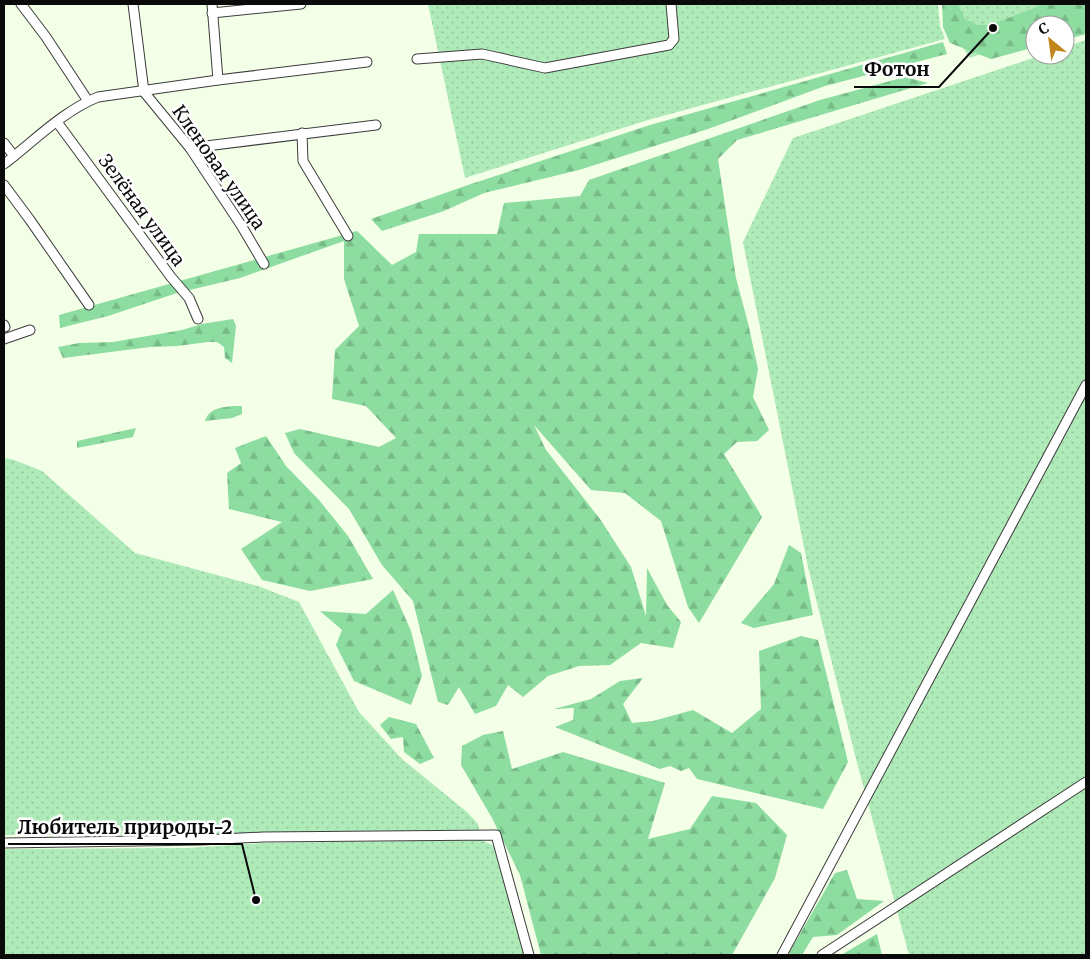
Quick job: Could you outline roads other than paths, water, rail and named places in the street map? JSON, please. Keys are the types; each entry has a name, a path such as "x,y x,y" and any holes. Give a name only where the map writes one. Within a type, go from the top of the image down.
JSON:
{"street":[{"path":"20,4 46,37 88,101"},
{"path":"133,4 144,92"},
{"path":"218,80 212,8 301,4"},
{"path":"417,59 482,54 545,68 669,45 674,39 671,4"},
{"path":"4,164 57,122 88,101 98,97 367,62"},
{"name":"Кленовая улица","path":"144,92 190,148 241,225 264,264"},
{"name":"Зелёная улица","path":"57,122 189,298 198,319"},
{"path":"190,148 376,125"},
{"path":"302,133 303,161 348,236"},
{"path":"4,143 14,156"},
{"path":"4,185 89,305"},
{"path":"4,339 30,330"},
{"path":"782,955 1086,385"},
{"path":"822,955 1086,782"},
{"path":"4,843 201,840 263,837 496,835 529,955"}],"place":[{"name":"Фотон","path":"993,28"},
{"name":"Любитель природы-2","path":"256,900"}]}
